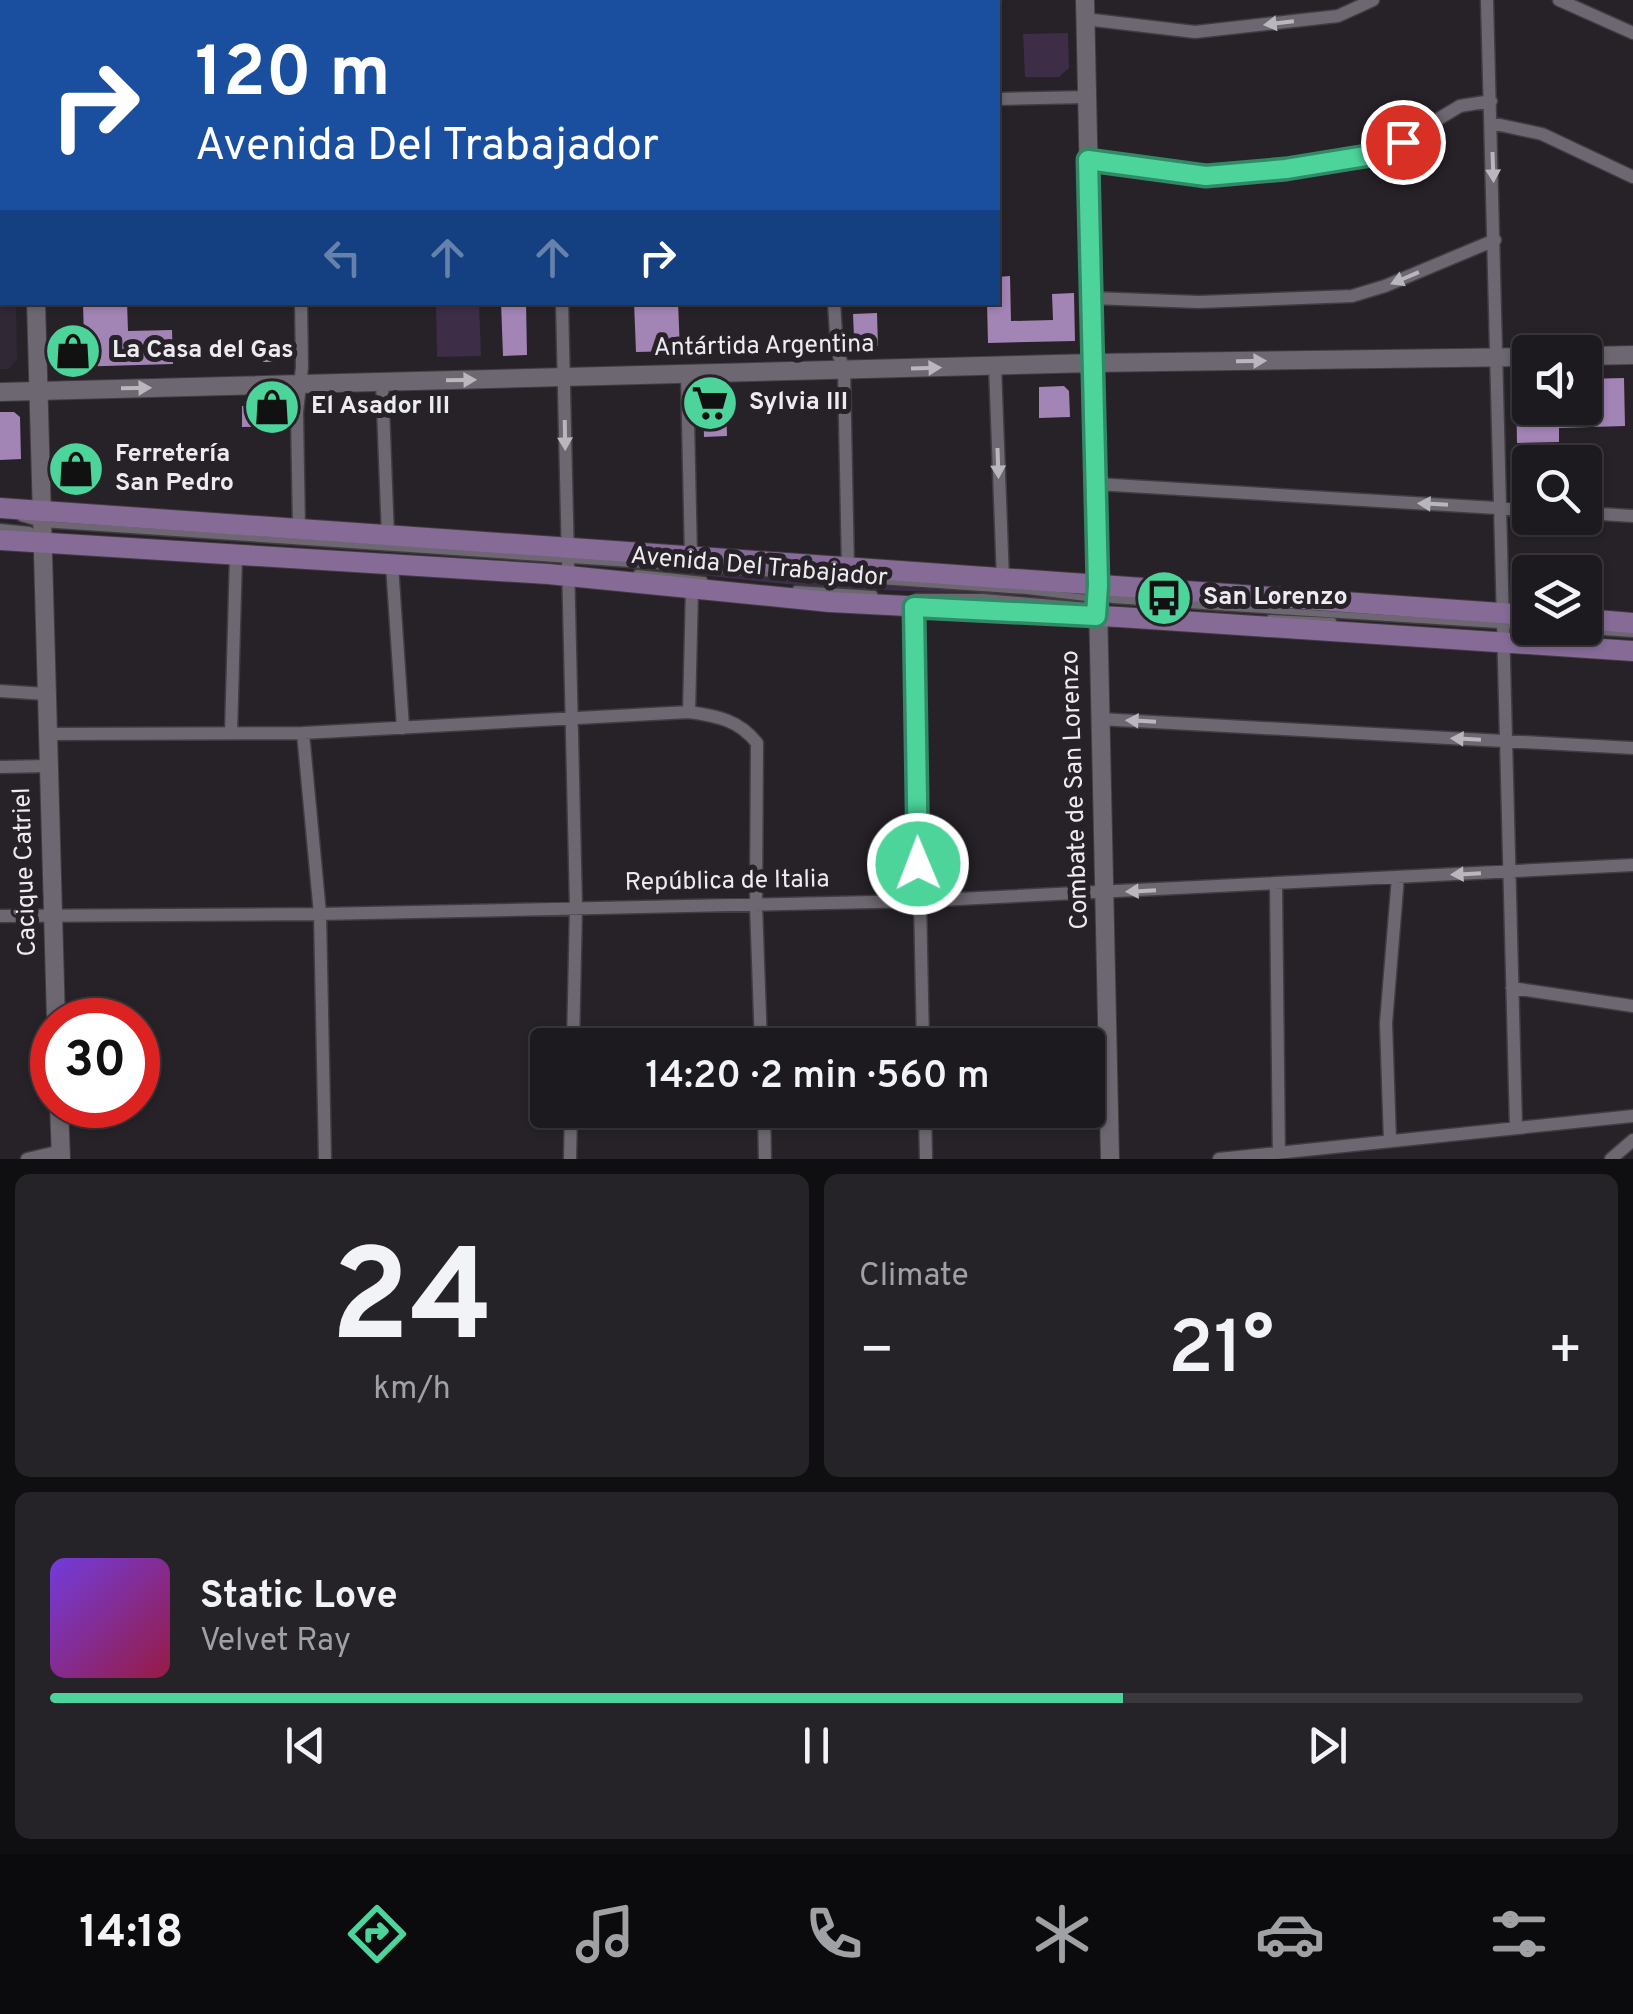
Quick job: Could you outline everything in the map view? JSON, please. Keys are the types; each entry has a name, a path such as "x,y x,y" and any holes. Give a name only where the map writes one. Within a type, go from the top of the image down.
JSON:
{"main road":[{"name":"Combate de San Lorenzo","path":"1085,10 1110,1159"},
{"name":"Cacique Catriel","path":"36,305 55,998"},
{"path":"1602,356 1633,355"},
{"name":"Antártida Argentina","path":"0,392 1094,363 1512,357"},
{"name":"Avenida Del Trabajador","path":"0,508 42,528 236,556 392,565 568,564 691,558 1002,580 1097,602 1502,629 1512,624"},
{"name":"Avenida Del Trabajador","path":"0,532 42,528 299,530 388,536 692,588 914,607 1097,602 1502,629 1633,651"},
{"path":"1602,621 1633,623"},
{"path":"60,1128 61,1155"}],"street":[{"path":"1085,10 1164,31 1195,32 1338,16 1373,0"},
{"path":"1487,0 1516,1128"},
{"path":"1559,0 1633,32"},
{"path":"1000,99 1087,96"},
{"path":"1088,160 1194,176 1286,169 1383,152 1460,106 1491,100"},
{"path":"1492,123 1542,134 1633,178"},
{"path":"1092,298 1182,302 1363,294 1495,240"},
{"path":"299,530 297,406 301,384 301,305"},
{"path":"562,305 576,906 572,1028"},
{"path":"834,305 836,350 844,370 848,570"},
{"path":"995,366 1002,580"},
{"path":"687,374 691,558"},
{"path":"382,382 388,536"},
{"path":"1096,484 1512,509"},
{"path":"1602,514 1633,516"},
{"path":"231,733 236,556"},
{"path":"392,565 403,728"},
{"path":"689,712 692,588"},
{"path":"1114,590 1219,598 1218,604 1111,593 1114,590"},
{"path":"965,600 981,600 1071,606 1080,610 965,606 965,600"},
{"path":"914,607 923,1028"},
{"path":"0,691 46,694"},
{"path":"48,734 302,733 689,712 744,726 756,743 761,1028"},
{"path":"1099,719 1633,748"},
{"path":"302,733 320,914 325,1159"},
{"path":"0,767 48,766"},
{"name":"República de Italia","path":"0,916 320,914 919,901 1633,864"},
{"path":"1390,1141 1386,1024 1398,877"},
{"path":"1276,884 1280,1156"},
{"path":"1512,988 1633,1006"},
{"path":"1219,1159 1280,1156 1633,1116"},
{"path":"570,1159 571,1128"},
{"path":"765,1128 766,1159"},
{"path":"925,1128 926,1159"},
{"path":"1611,1159 1633,1140"},
{"path":"27,1159 61,1155"}],"lane":[{"path":"0,516 42,528 1027,590 1097,602"},
{"path":"568,564 873,594 1097,602"},
{"path":"1502,629 1512,628"},
{"path":"1502,629 1633,642"},
{"path":"1602,632 1633,634"}],"shaded area":[{"path":"1068,33 1069,68 1059,77 1025,77 1023,34"},
{"path":"0,305 16,305 17,359 9,369 0,369"},
{"path":"436,305 479,305 481,356 437,357"},
{"path":"677,572 975,592 826,587"}],"building":[{"path":"1010,276 1011,321 1053,320 1052,294 1074,293 1075,341 988,343 987,305 1000,305 1000,277"},
{"path":"83,305 127,305 128,331 172,330 173,364 71,367 62,358 61,343 84,342"},
{"path":"501,305 526,305 527,355 503,356"},
{"path":"634,305 678,305 680,351 636,352"},
{"path":"877,313 878,346 863,346 854,337 853,314"},
{"path":"262,342 283,342 283,354 276,362 263,362"},
{"path":"1624,378 1625,426 1559,428 1559,442 1517,443 1517,425 1602,425 1602,379"},
{"path":"1064,386 1069,391 1070,417 1039,418 1039,387"},
{"path":"726,394 727,436 704,437 703,403 711,395"},
{"path":"279,405 284,410 285,426 242,427 242,406"},
{"path":"0,412 14,412 20,417 21,459 0,460"},
{"name":"Ferretería San Pedro","path":"86,454 87,495 75,494 66,483 65,455"}],"place":[{"name":"La Casa del Gas","path":"73,351"},
{"name":"Sylvia III","path":"710,403"},
{"name":"El Asador III","path":"272,407"},
{"name":"Ferretería San Pedro","path":"76,469"},
{"name":"San Lorenzo","path":"1164,598"}],"route":[{"path":"918,864 914,607 1096,616 1088,160 1206,176 1286,169 1372,155 1403,142"}]}
